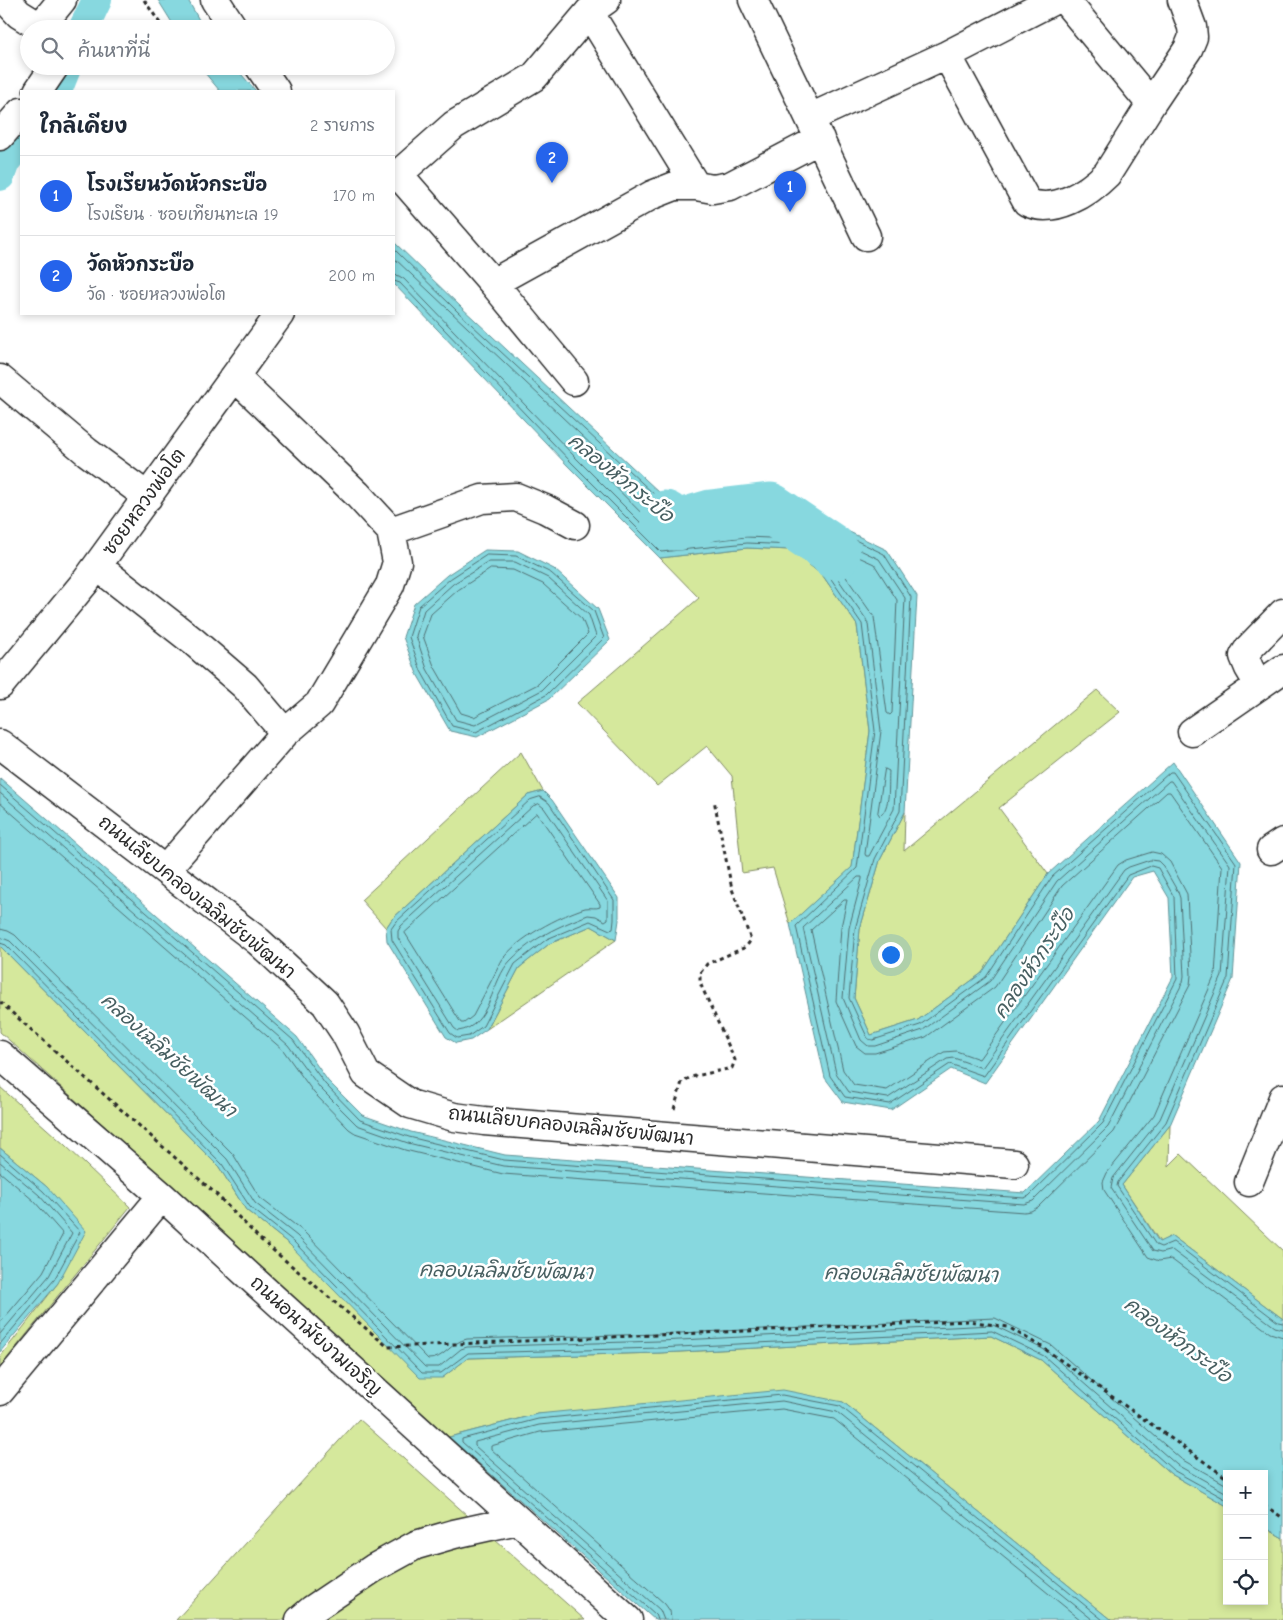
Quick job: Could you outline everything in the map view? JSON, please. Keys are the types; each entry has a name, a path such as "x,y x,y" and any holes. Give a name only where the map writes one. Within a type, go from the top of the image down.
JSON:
{"street":[{"path":"6,0 19,14 28,20"},
{"path":"47,20 62,0"},
{"path":"214,0 228,20"},
{"path":"753,0 866,236"},
{"path":"493,283 652,195 675,186 696,186 714,190 730,186 815,129 947,55 1054,0"},
{"path":"1065,0 1151,104"},
{"path":"947,55 1026,202 1036,206 1048,206 1067,200 1098,183 1107,174 1188,49 1193,37 1192,27 1182,0"},
{"path":"574,381 493,283 396,176 454,125 534,77 598,6 696,186"},
{"path":"39,90 49,75"},
{"path":"265,75 275,90"},
{"path":"0,136 20,113"},
{"name":"ซอยหลวงพ่อโต","path":"0,685 97,566 236,377 269,318"},
{"path":"165,870 285,733 319,704 390,585 397,562 391,531 357,494 236,377"},
{"path":"0,379 87,452 148,496"},
{"path":"391,531 482,498 516,497 545,509 575,525"},
{"path":"97,566 194,642 245,686 285,733"},
{"path":"1259,685 1244,656 1249,648 1283,614"},
{"path":"1192,732 1283,669"},
{"name":"ถนนเลียบคลองเฉลิมชัยพัฒนา","path":"0,744 258,941 325,1003 345,1033 366,1074 410,1104 454,1117 668,1137 1014,1164"},
{"name":"ถนนอนามัยงามเจริญ","path":"0,1055 162,1196 628,1620"},
{"path":"1249,1182 1283,1098"},
{"path":"0,1390 162,1196"},
{"path":"300,1620 313,1609 367,1574 416,1545 454,1534 518,1520"}],"path":[{"path":"144,0 158,20"},
{"path":"668,1137 682,1082 691,1077 732,1068 735,1060 700,983 700,973 707,964 746,947 750,940 732,889 714,800"},
{"path":"0,1002 216,1194 261,1240 388,1347 969,1321 1008,1327 1042,1347 1223,1475"},
{"path":"1268,1508 1283,1518"}],"green space":[{"path":"747,548 791,550 823,576 857,625 870,731 852,868 790,924 773,868 742,873 732,776 707,746 657,786 577,703 699,598 660,558"},
{"path":"1097,690 1120,712 999,808 1048,874 982,973 918,1020 871,1035 854,998 860,929 880,860 905,812 904,851"},
{"path":"521,752 543,791 528,795 392,919 386,928 361,900"},
{"path":"591,926 616,940 487,1029 519,968 549,944"},
{"path":"0,946 219,1167 246,1210 289,1244 442,1378 468,1358 660,1353 991,1336 1041,1360 1171,1474 1223,1504 1223,1605 1268,1605 1268,1529 1283,1538 1283,1620 1111,1620 843,1402 537,1414 449,1437 0,1032"},
{"path":"0,1087 130,1207 0,1367 0,1357 58,1283 47,1187 0,1148"},
{"path":"1170,1125 1169,1166 1181,1154 1283,1251 1283,1319 1172,1236 1160,1242 1122,1185"},
{"path":"359,1419 585,1620 176,1620"}],"water":[{"path":"158,0 188,0 199,20 170,20"},
{"path":"207,75 242,75 255,90 219,90"},
{"name":"คลองเฉลิมชัยพัฒนา","path":"395,243 677,511 812,514 887,550 917,596 905,812 880,860 860,929 854,998 871,1035 918,1020 982,973 1048,874 1173,762 1241,862 1233,979 1170,1125 1122,1185 1159,1242 1172,1236 1283,1319 1283,1538 1268,1529 1268,1470 1223,1470 1223,1504 1171,1474 1041,1360 991,1336 660,1353 468,1358 442,1378 420,1378 289,1244 246,1210 219,1167 0,946 0,778 297,1037 328,1081 362,1115 411,1132 505,1155 1025,1193 1099,1121 1173,977 1169,898 1153,871 1132,877 985,1083 951,1069 891,1110 843,1102 825,1078 790,924 852,867 870,731 857,625 823,576 791,550 747,548 660,558 568,466 395,285"},
{"path":"485,550 518,551 554,569 598,609 610,640 549,699 477,737 450,731 417,674 403,637 414,604 447,575"},
{"path":"543,791 552,800 619,898 619,920 616,940 591,926 549,944 519,968 487,1029 471,1040 456,1043 446,1037 387,941 386,928 392,919 528,795"},
{"path":"0,1148 47,1187 86,1231 58,1283 0,1352"},
{"path":"783,1390 843,1402 1111,1620 655,1620 449,1437 537,1414"}],"waterway":[{"path":"87,20 97,0"},
{"path":"57,90 63,75"},
{"path":"0,176 5,162 20,143"},
{"name":"คลองหัวกระบือ","path":"665,516 677,525 711,515 770,508 831,549 835,554"}],"place":[{"name":"วัดหัวกระบือ","path":"552,183"},
{"name":"โรงเรียนวัดหัวกระบือ","path":"790,212"}]}
